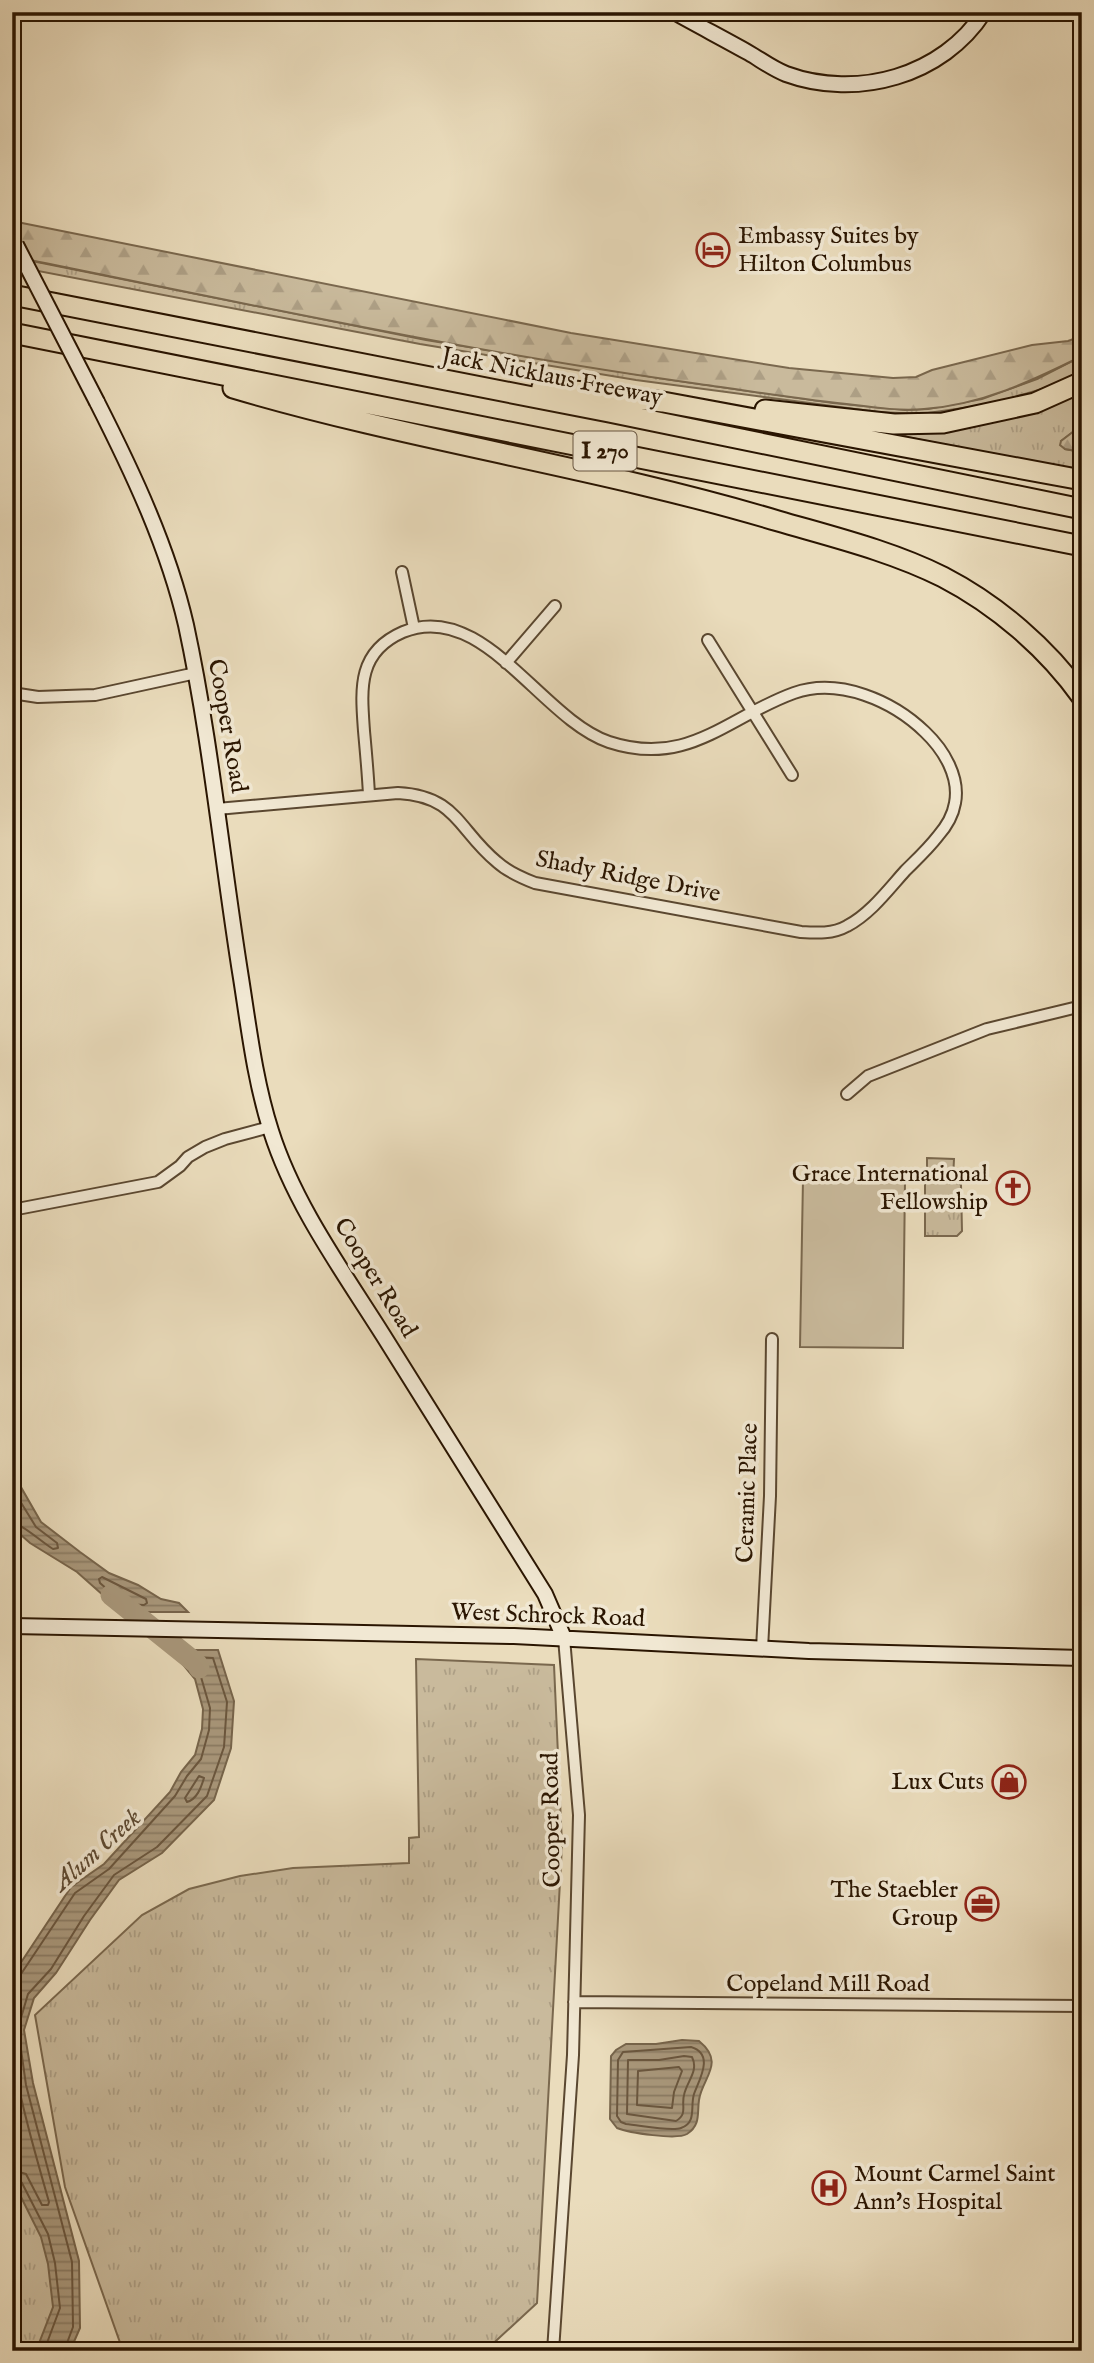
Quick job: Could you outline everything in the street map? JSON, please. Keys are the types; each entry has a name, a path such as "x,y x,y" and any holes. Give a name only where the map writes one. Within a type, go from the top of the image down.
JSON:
{"highway":[{"name":"Jack Nicklaus Freeway","path":"12,295 609,412 1082,509"},
{"name":"I 270","path":"12,333 1082,546"},
{"path":"128,357 250,393 388,428 664,489 901,559 943,578 992,608 1034,642 1082,697"},
{"path":"353,363 663,402 802,413 894,424 943,423 1035,403 1082,382"},
{"path":"663,402 1082,480"}],"street":[{"path":"674,12 786,74 837,86 889,81 936,61 975,27 984,12"},
{"name":"Cooper Road","path":"14,241 128,462 168,562 196,673 254,1062 270,1127 288,1176 317,1228 545,1594 564,1638 579,1815 574,2002 553,2351"},
{"path":"369,795 361,690 373,654 391,637 414,628 402,572"},
{"path":"506,663 555,606"},
{"name":"Shady Ridge Drive","path":"218,809 398,793 426,796 451,811 496,862 535,883 801,932 835,931 856,921 939,835 955,804 951,766 939,747 925,732 900,713 872,697 834,689 796,692 753,711 706,738 687,744 648,749 628,747 590,733 563,714 506,663 469,635 442,627 414,628"},
{"path":"708,640 792,775"},
{"path":"12,693 95,695 196,673"},
{"path":"847,1094 868,1076 987,1029 1082,1006"},
{"path":"12,1210 158,1182 188,1157 205,1147 270,1127"},
{"name":"Ceramic Place","path":"762,1649 770,1496 772,1339"},
{"name":"West Schrock Road","path":"12,1626 564,1638 762,1649 1082,1658"},
{"name":"Copeland Mill Road","path":"574,2002 1082,2006"}],"green space":[{"path":"12,221 571,333 789,368 893,378 916,377 932,370 1032,345 1068,341 1082,336 1082,356 1006,390 945,407 915,410 816,401 615,372 447,343 30,260"},
{"path":"12,257 426,340 833,403 905,410 928,409 982,399 1037,379 1082,356 1082,372 1042,389 991,404 921,414 878,412 636,380 420,344 12,266"},
{"path":"1082,389 1082,425 1061,441 1065,449 1082,452 1082,472 862,428 901,426"},
{"path":"1082,425 1082,452 1065,449 1060,445 1061,441"},
{"path":"927,1158 954,1159 953,1179 927,1178"},
{"path":"803,1179 905,1180 903,1348 800,1347"},
{"path":"925,1181 956,1181 961,1185 962,1231 957,1236 925,1236"},
{"path":"416,1659 554,1665 562,1845 537,2303 485,2351 123,2351 65,2187 35,2015 142,1915 189,1889 240,1876 293,1868 409,1863 409,1838 419,1837"},
{"path":"12,1991 65,2312 51,2351 12,2351"}],"water":[{"path":"12,1481 18,1482 41,1522 80,1552 109,1573 138,1585 161,1599 179,1603 188,1612 122,1612 77,1572 30,1543 12,1527"},
{"path":"171,1650 218,1650 234,1701 231,1748 214,1800 162,1853 119,1880 56,1973 34,1998 24,2030 33,2083 79,2261 80,2328 70,2351 36,2351 53,2307 48,2264 41,2237 12,2179 12,1976 71,1887 104,1864 170,1792 195,1755 202,1729 203,1709 195,1679"},
{"path":"682,2040 699,2041 711,2056 712,2064 701,2092 698,2118 694,2127 682,2136 642,2134 617,2128 610,2119 611,2056 626,2044 656,2044"}],"waterway":[{"name":"Alum Creek","path":"111,1595 199,1668"}],"place":[{"name":"Embassy Suites by Hilton Columbus","path":"713,250"},
{"name":"Grace International Fellowship","path":"1013,1188"},
{"name":"Lux Cuts","path":"1009,1782"},
{"name":"The Staebler Group","path":"982,1904"},
{"name":"Mount Carmel Saint Ann's Hospital","path":"829,2188"}]}
